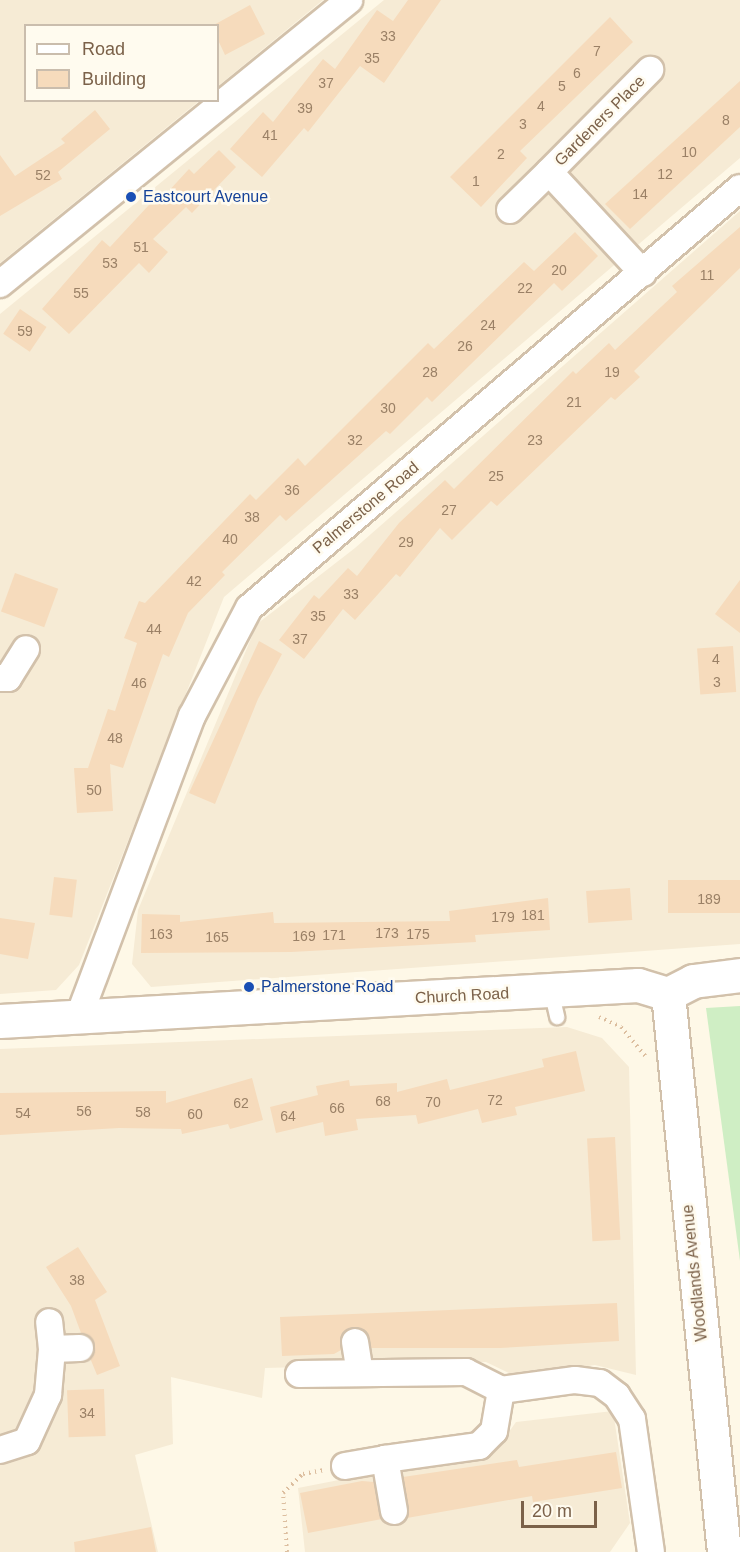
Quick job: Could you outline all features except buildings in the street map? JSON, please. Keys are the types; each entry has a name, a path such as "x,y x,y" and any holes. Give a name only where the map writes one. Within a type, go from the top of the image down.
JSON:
{"main road":[{"path":"668,994 693,981 740,975"},
{"name":"Church Road","path":"0,1021 554,1004 638,985 668,994"},
{"name":"Woodlands Avenue","path":"668,994 724,1552"}],"street":[{"path":"0,284 349,0"},
{"name":"Gardeners Place","path":"510,210 651,70"},
{"name":"Gardeners Place","path":"549,172 643,273"},
{"name":"Palmerstone Road","path":"78,1019 192,716 249,608 740,189"},
{"path":"0,678 8,678 26,649"},
{"path":"0,1450 27,1441 48,1395 52,1349 49,1322"},
{"path":"355,1342 360,1372"},
{"path":"52,1349 80,1348"},
{"path":"298,1374 466,1372 501,1390 575,1380 600,1383 617,1396 632,1419 651,1552"},
{"path":"345,1466 479,1446 494,1431 501,1390"},
{"path":"385,1459 394,1511"}],"path":[{"path":"554,1004 592,1014 621,1027 633,1041"},
{"path":"287,1552 283,1493 303,1474 345,1466"}],"shaded area":[{"path":"0,0 323,0 219,85 219,24 24,24 24,102 198,102 0,263"},
{"path":"384,0 740,0 740,158 224,597 79,965 56,990 0,994 0,314"},
{"path":"740,211 740,944 151,987 132,964 138,910 257,624 355,548"},
{"path":"567,1027 602,1038 629,1067 636,1375 595,1365 515,1376 486,1362 265,1368 262,1398 171,1377 173,1444 135,1455 158,1552 0,1552 0,1049"},
{"path":"613,1411 630,1523 610,1552 305,1552 298,1488 497,1449 516,1422"}],"green space":[{"path":"740,1006 740,1261 706,1008"}],"place":[{"name":"Eastcourt Avenue","path":"131,197"},
{"name":"Palmerstone Road","path":"249,987"}]}
